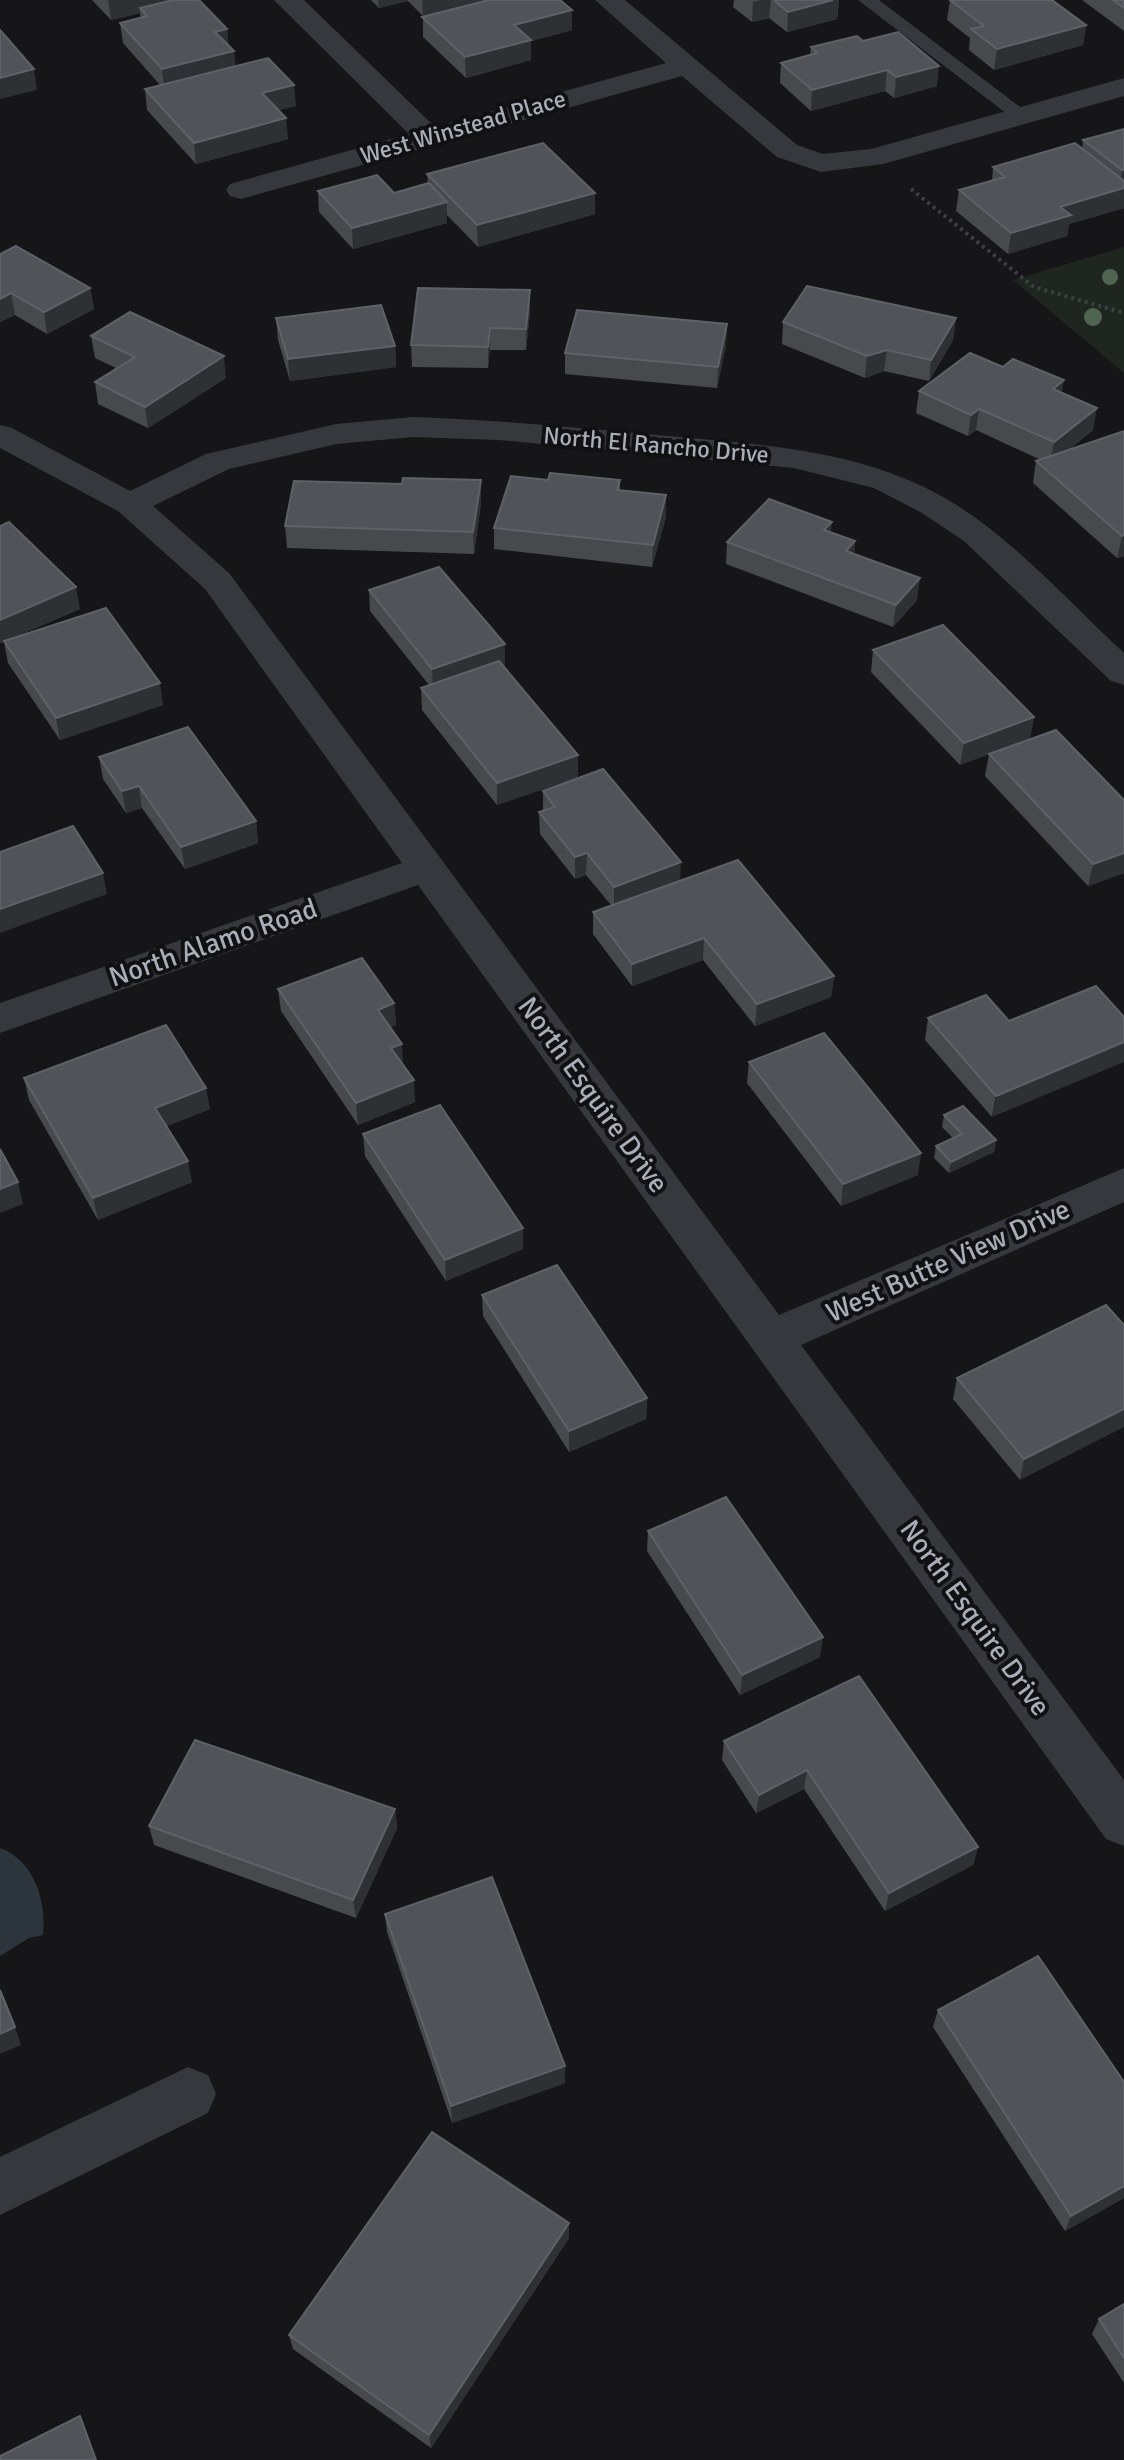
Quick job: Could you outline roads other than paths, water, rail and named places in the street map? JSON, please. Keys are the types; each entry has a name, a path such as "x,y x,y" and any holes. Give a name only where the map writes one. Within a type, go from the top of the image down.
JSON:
{"street":[{"path":"288,0 428,136"},
{"path":"609,0 787,151 821,163 873,158 1124,87"},
{"name":"West Winstead Place","path":"241,190 686,66"},
{"name":"North El Rancho Drive","path":"130,504 218,461 336,434 413,427 499,430 794,458 886,481 934,506 976,534 1124,673"},
{"name":"North Esquire Drive","path":"0,435 130,504 217,581 1124,1822"},
{"name":"North Alamo Road","path":"0,1018 427,868"},
{"name":"West Butte View Drive","path":"771,1338 1124,1184"},
{"path":"0,2187 188,2094"}],"lane":[{"path":"867,0 1022,116"}]}
